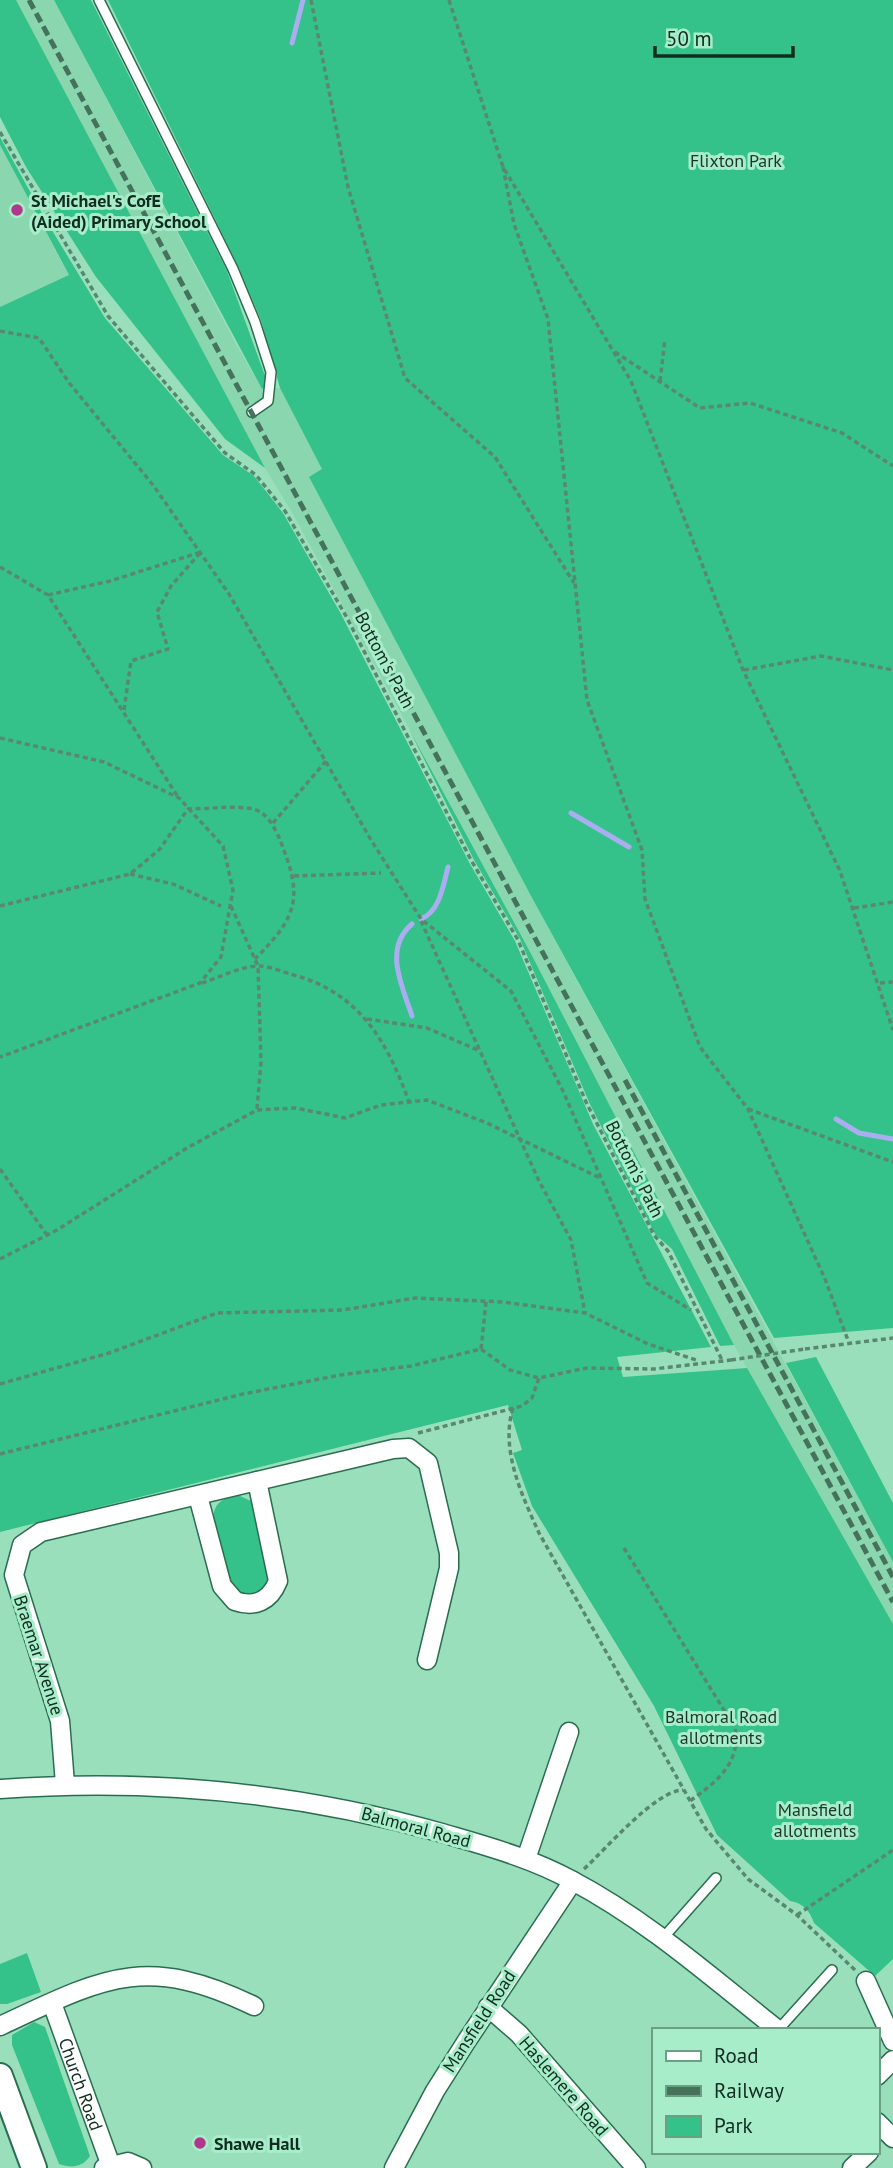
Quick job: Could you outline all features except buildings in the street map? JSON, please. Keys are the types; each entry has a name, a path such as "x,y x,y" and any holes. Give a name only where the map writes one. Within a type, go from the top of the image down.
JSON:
{"main road":[{"path":"0,2076 34,2168"}],"street":[{"name":"Braemar Avenue","path":"65,1784 60,1721 16,1584 17,1554 22,1545 41,1532 393,1449"},
{"path":"393,1449 417,1451 428,1463 449,1553 449,1569 427,1660"},
{"path":"198,1496 222,1586 235,1601 258,1603 267,1599 278,1581 257,1481"},
{"path":"526,1859 569,1732"},
{"name":"Balmoral Road","path":"0,1789 65,1784 188,1787 294,1800 418,1826 526,1859 573,1881 663,1938 776,2028"},
{"name":"Mansfield Road","path":"394,2168 435,2091 573,1881"},
{"path":"0,2026 106,1981 136,1974 186,1979 254,2006"},
{"path":"866,1981 893,2041"},
{"name":"Church Road","path":"52,2003 107,2167 128,2162 142,2168"},
{"name":"Haslemere Road","path":"488,2007 519,2034 636,2168"},
{"path":"879,2074 893,2060"},
{"path":"852,2168 867,2154"}],"lane":[{"path":"99,0 233,269 255,322 272,379 268,401 252,412"},
{"path":"663,1938 716,1878"},
{"path":"780,2028 832,1970"}],"path":[{"path":"311,0 348,187 405,378 495,457 575,584"},
{"path":"449,0 503,167 514,224 548,319 587,700 642,850 645,899 700,1047 748,1110 825,1279 849,1343"},
{"name":"Bottom's Path","path":"0,132 108,316 225,453 256,475 285,511 346,617 471,860 518,940 592,1115 654,1236 668,1251 722,1360"},
{"path":"503,167 631,381 743,670 840,871 880,984 893,1030"},
{"path":"0,331 40,338 70,384 153,485 229,594 421,919 539,1181 571,1240 585,1313"},
{"path":"660,382 666,339"},
{"path":"613,350 700,408 750,403 842,433 893,466"},
{"path":"48,595 110,581 200,553"},
{"path":"124,710 131,662 168,649 157,612 171,586 200,553"},
{"path":"0,568 48,595 179,798 223,846 233,890 221,957 200,983"},
{"path":"743,670 821,656 893,670"},
{"path":"0,738 104,762 179,798"},
{"path":"273,823 326,761"},
{"path":"188,809 255,809 273,823 295,876 293,905 280,934 255,959"},
{"path":"0,906 130,874 159,850 188,809"},
{"path":"295,876 381,873"},
{"path":"130,874 173,884 221,906"},
{"path":"853,908 893,902"},
{"path":"230,904 258,966 261,1062 257,1110"},
{"path":"421,919 511,990 563,1091 647,1283 691,1310"},
{"path":"0,1057 200,983 258,966 305,978 351,1003 377,1031 394,1060 409,1102"},
{"path":"880,984 893,982"},
{"path":"365,1018 427,1028 481,1051"},
{"path":"0,1259 47,1235 187,1148 257,1110 296,1108 345,1118 381,1105 428,1100 602,1179"},
{"path":"748,1110 893,1162"},
{"path":"0,1169 47,1235"},
{"path":"0,1384 109,1353 217,1313 343,1310 415,1298 486,1301 585,1313 648,1344 703,1363"},
{"path":"481,1349 486,1301"},
{"path":"0,1454 243,1394 340,1375 411,1366 481,1349 510,1370 539,1378 587,1368 654,1368 893,1338"},
{"path":"393,1449 411,1436 430,1429 513,1408 532,1398 539,1378"},
{"path":"513,1408 510,1419 511,1448 518,1486 564,1578 706,1829 734,1865 797,1915 866,1981"},
{"path":"624,1548 735,1728 737,1742 731,1764 716,1782 690,1801"},
{"path":"573,1881 640,1816 664,1797 683,1790"},
{"path":"797,1915 893,1850"}],"shaded area":[{"path":"16,0 54,0 262,389 280,388 323,469 309,477 531,896 893,1562 893,1624 734,1345 529,950 293,514 265,468"},
{"name":"St Michael's CofE (Aided) Primary School","path":"0,145 69,276 0,307"}],"green space":[{"path":"0,0 16,0 265,468 225,439 96,277 26,167 0,117"},
{"path":"54,0 91,0 227,271 268,384 262,389"},
{"name":"Flixton Park","path":"108,0 893,0 893,1328 774,1338 531,896 309,477 322,469 280,388 261,320 239,268"},
{"path":"0,137 105,318 223,455 254,476 283,513 341,614 470,864 515,941 593,1124 711,1347 617,1357 623,1377 747,1368 893,1624 893,1959 875,1976 814,1923 805,1908 790,1901 717,1835 654,1706 532,1506 513,1453 522,1450 508,1405 0,1532 0,307 69,275 0,145"},
{"path":"409,729 529,950 734,1345 720,1346 672,1249 655,1234 589,1102 520,939 474,860"},
{"path":"816,1357 893,1503 893,1562 786,1363"},
{"path":"238,1495 253,1502 268,1552 268,1577 264,1587 255,1596 239,1595 220,1553 214,1527 215,1509 219,1503"},
{"path":"27,1953 41,1992 0,2004 0,1964"},
{"path":"34,2022 45,2027 90,2156 80,2165 59,2164 12,2045 12,2035"}],"waterway":[{"path":"292,43 303,0"},
{"path":"571,813 629,847"},
{"path":"421,919 437,904 448,867"},
{"path":"412,924 403,934 397,956 397,968 412,1016"},
{"path":"836,1119 859,1133 893,1139"}],"railway":[{"path":"29,0 893,1602"},
{"path":"625,1080 893,1577"}],"place":[{"name":"St Michael's CofE (Aided) Primary School","path":"17,210"},
{"name":"Shawe Hall","path":"200,2143"}],"park label":[{"name":"Balmoral Road allotments","path":"721,1726"},
{"name":"Mansfield allotments","path":"815,1819"}]}
